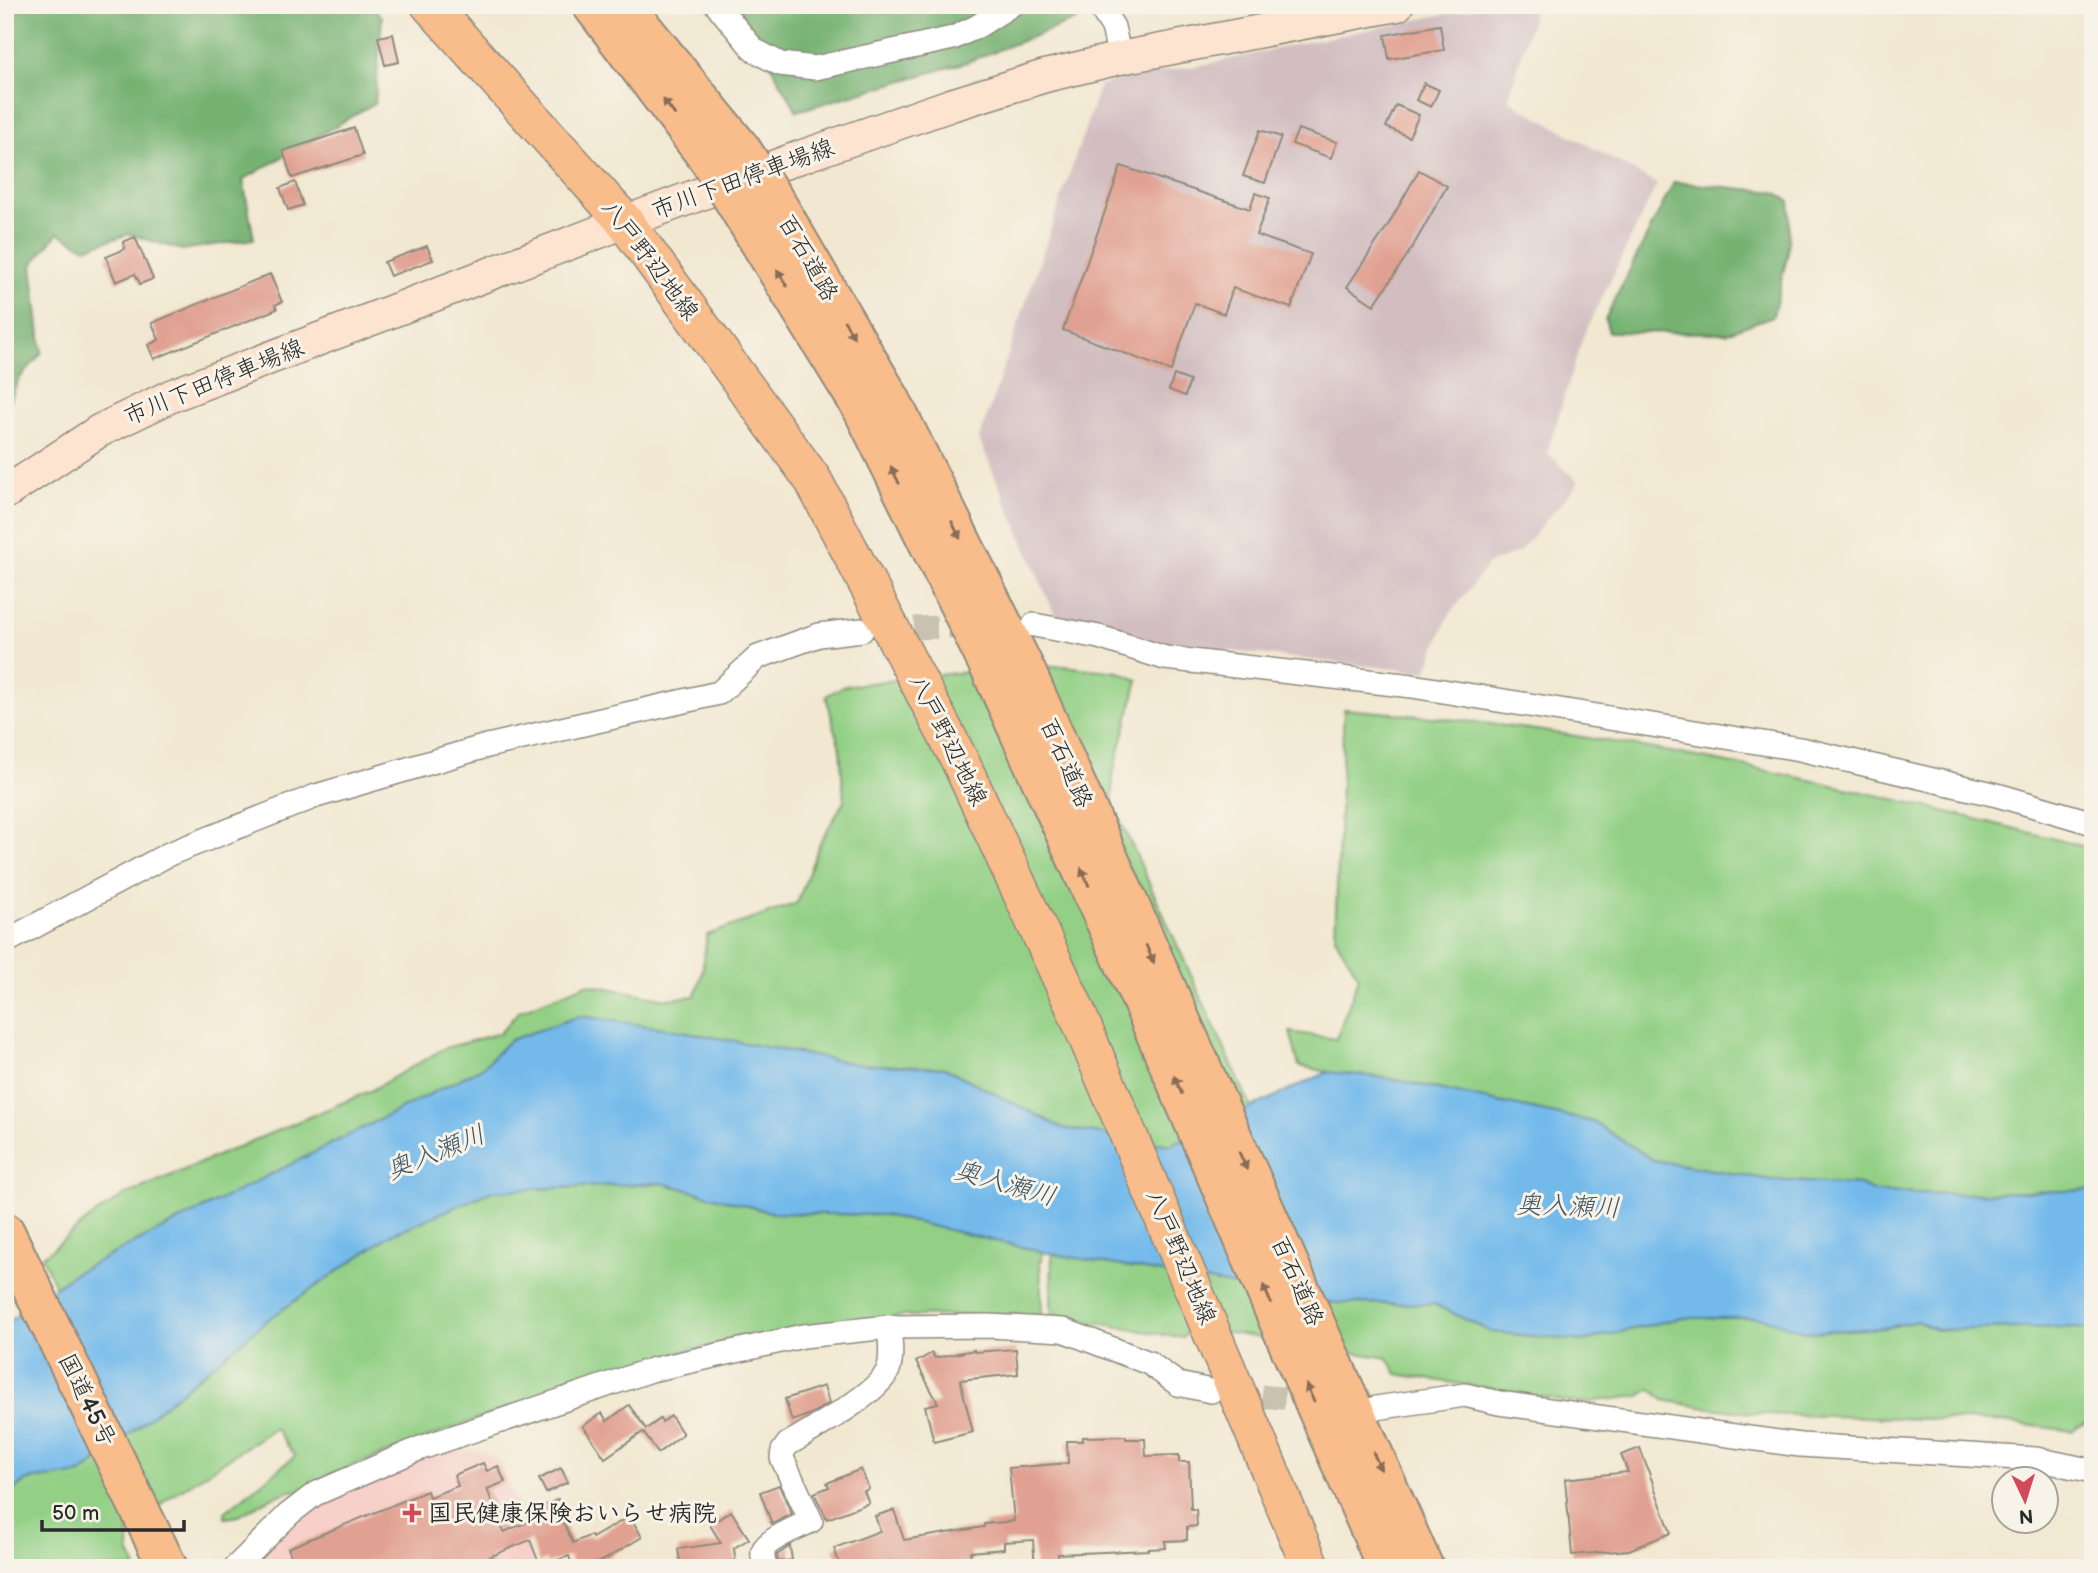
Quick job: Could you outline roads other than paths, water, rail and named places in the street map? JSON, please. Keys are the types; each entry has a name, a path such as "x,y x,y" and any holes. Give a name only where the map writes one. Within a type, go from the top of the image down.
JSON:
{"highway":[{"name":"百石道路","path":"592,5 725,155"},
{"name":"百石道路","path":"624,5 762,213 863,410 1007,668 1312,1355 1424,1568"},
{"name":"国道45号","path":"5,1232 168,1568"},
{"name":"百石道路","path":"1312,1355 1387,1568"}],"main road":[{"name":"八戸野辺地線","path":"430,5 625,222 813,481 960,761 1074,1006 1311,1568"},
{"name":"市川下田停車場線","path":"5,493 99,431 173,395 800,157 1045,76 1120,58 1397,5"}],"street":[{"path":"717,5 754,50 780,64 815,68 953,37 978,26 1011,5"},
{"path":"1099,5 1113,27 1120,58"},
{"path":"1034,625 1099,637 1165,658 1412,686 1800,749 1997,795 2093,823"},
{"path":"5,942 170,854 316,796 483,747 719,693 758,657 818,635 862,630"},
{"path":"235,1568 289,1514 315,1494 418,1449 651,1370 803,1336 889,1327 989,1326 1063,1330 1149,1363 1178,1384 1211,1391"},
{"path":"765,1568 762,1555 765,1546 811,1521 782,1458 783,1451 788,1444 839,1413 883,1380 891,1358 889,1327"},
{"path":"1376,1408 1465,1395 1499,1403 1800,1445 2036,1459 2093,1471"}],"water":[{"name":"奥入瀬川","path":"580,1016 676,1030 856,1064 945,1068 1062,1128 1170,1145 1328,1072 1386,1078 1593,1122 1653,1160 1771,1180 1860,1185 1874,1192 1960,1194 2093,1190 2093,1330 2066,1327 1935,1330 1918,1321 1883,1328 1805,1332 1765,1318 1680,1318 1583,1341 1491,1332 1434,1304 1333,1303 1048,1253 884,1215 774,1213 662,1183 492,1191 390,1235 266,1321 81,1474 27,1480 5,1497 5,1324 73,1274 482,1068 510,1040"}],"tunnel":[{"path":"880,629 979,626"},
{"path":"1228,1393 1323,1402"}],"place":[{"name":"国民健康保険おいらせ病院","path":"412,1513"}]}
